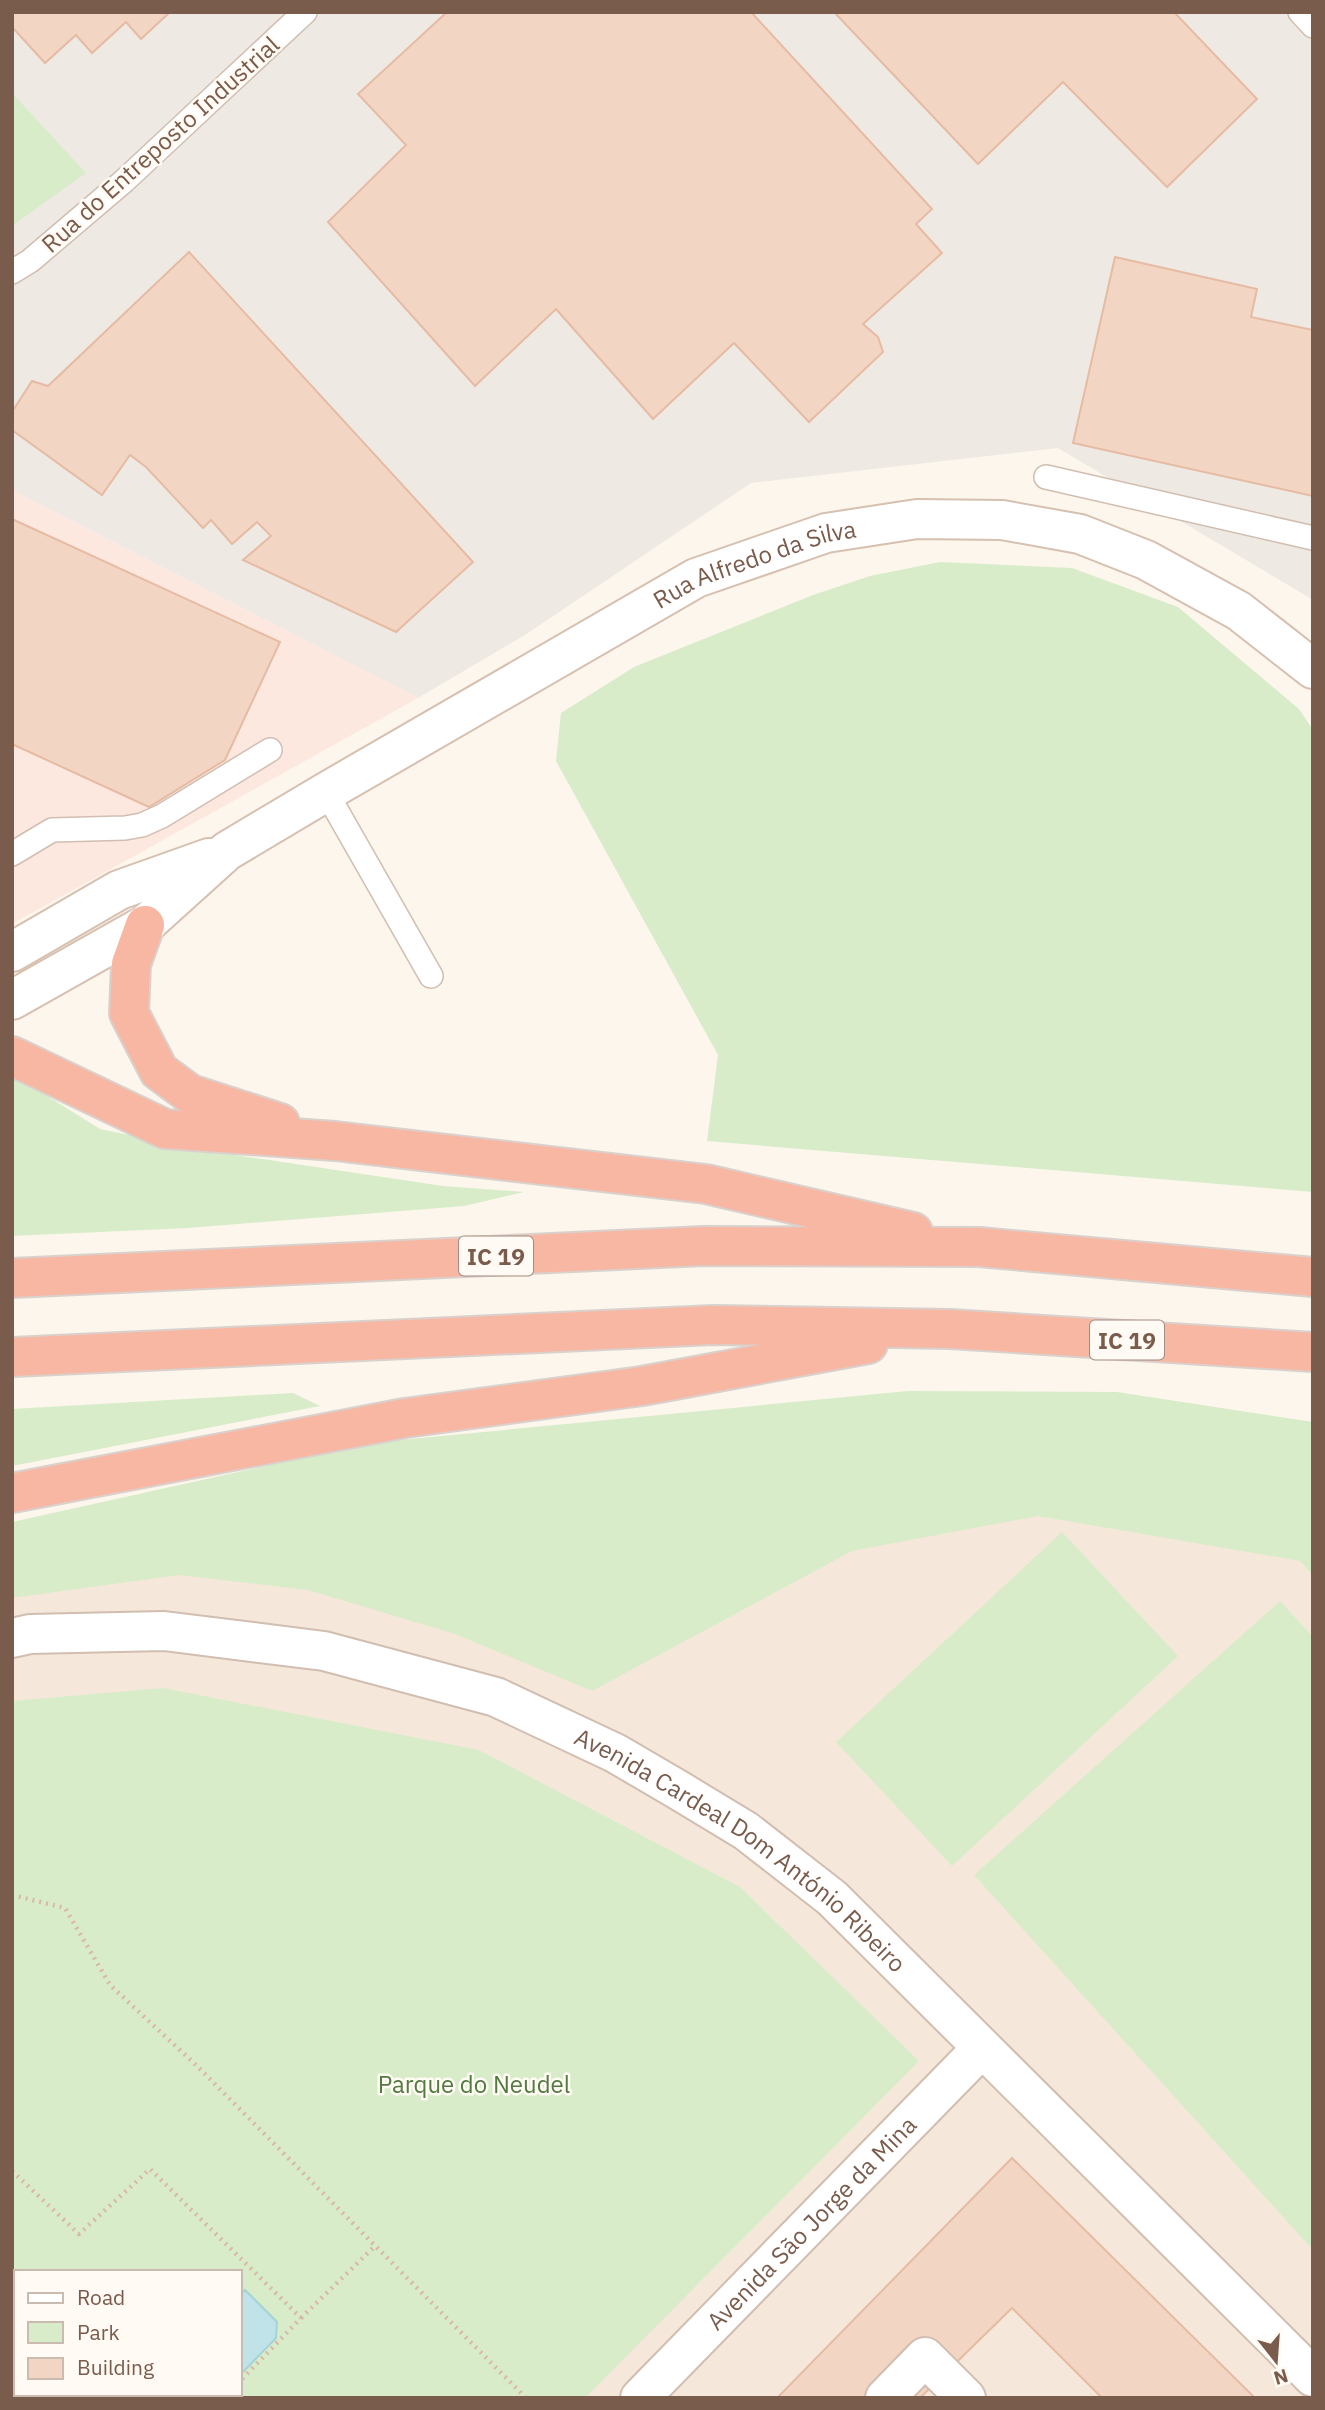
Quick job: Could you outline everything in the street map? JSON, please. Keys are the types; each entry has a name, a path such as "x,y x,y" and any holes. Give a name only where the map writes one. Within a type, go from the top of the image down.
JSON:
{"highway":[{"path":"145,925 131,964 129,1013 159,1071 190,1094 335,1141"},
{"path":"12,1056 165,1129 335,1141 706,1184 979,1247"},
{"name":"IC 19","path":"12,1278 704,1246 979,1247 1313,1277"},
{"name":"IC 19","path":"12,1357 713,1325 950,1329 1313,1352"},
{"path":"12,1493 405,1418 642,1386 950,1329"}],"street":[{"name":"Rua Alfredo da Silva","path":"12,952 119,890 227,851 696,578 826,533 917,519 1002,520 1080,534 1146,560 1238,611 1313,669"},
{"name":"Rua Alfredo da Silva","path":"12,1000 145,925 227,851"},
{"name":"Avenida Cardeal Dom António Ribeiro","path":"12,1638 30,1634 164,1630 324,1651 496,1697 615,1753 746,1831 832,1898 1313,2377"},
{"name":"Avenida São Jorge da Mina","path":"640,2398 982,2048"},
{"path":"885,2398 925,2357 966,2398"}],"lane":[{"name":"Rua do Entreposto Industrial","path":"12,272 71,228 305,12"},
{"path":"1300,12 1313,26"},
{"path":"1046,477 1313,538"},
{"path":"12,854 52,830 142,825 162,816 270,750"},
{"path":"326,792 431,976"}],"path":[{"path":"12,1895 65,1908 110,1985 197,2066 526,2398"},
{"path":"12,2171 79,2234 150,2169 300,2318"},
{"path":"242,2379 300,2318 376,2246"}],"shaded area":[{"path":"12,12 1313,12 1313,600 1058,448 751,483 525,635 418,698 12,490"},
{"path":"12,490 418,698 12,924"},
{"path":"1313,1487 1313,2398 12,2398 12,1539"}],"green space":[{"path":"12,93 86,173 12,226"},
{"path":"940,562 1072,568 1178,607 1299,709 1313,730 1313,1192 707,1141 718,1055 556,761 561,713 634,667 813,595 870,576"},
{"path":"12,1074 100,1129 208,1151 443,1186 524,1192 464,1206 188,1228 12,1236"},
{"path":"908,1391 1117,1392 1313,1422 1313,1575 1300,1561 1038,1516 852,1551 592,1691 455,1634 308,1590 179,1575 12,1598 12,1522 369,1443"},
{"path":"293,1393 320,1406 12,1466 12,1409"},
{"path":"1062,1532 1178,1656 952,1866 836,1742"},
{"path":"1280,1601 1313,1637 1313,2250 974,1875"},
{"name":"Parque do Neudel","path":"163,1688 479,1750 740,1887 919,2061 585,2398 12,2398 12,1701"}],"water":[{"path":"245,2290 277,2322 276,2338 242,2373 242,2293"}],"building":[{"path":"12,12 170,12 141,39 126,22 92,53 76,35 45,63 12,27"},
{"path":"447,12 751,12 932,209 916,224 942,253 863,324 878,337 883,352 809,422 734,343 653,419 556,309 475,386 328,222 406,145 358,94"},
{"path":"834,12 1174,12 1257,99 1167,187 1063,82 978,164"},
{"path":"189,252 473,562 396,632 243,560 271,536 257,522 232,544 211,520 203,528 146,467 130,455 102,495 12,430 12,412 32,381 48,386"},
{"path":"1115,257 1257,289 1251,317 1313,330 1313,496 1073,443"},
{"path":"12,519 280,642 225,760 149,807 12,744"},
{"path":"1012,2158 1255,2398 1102,2398 1012,2308 920,2398 777,2398"}]}
